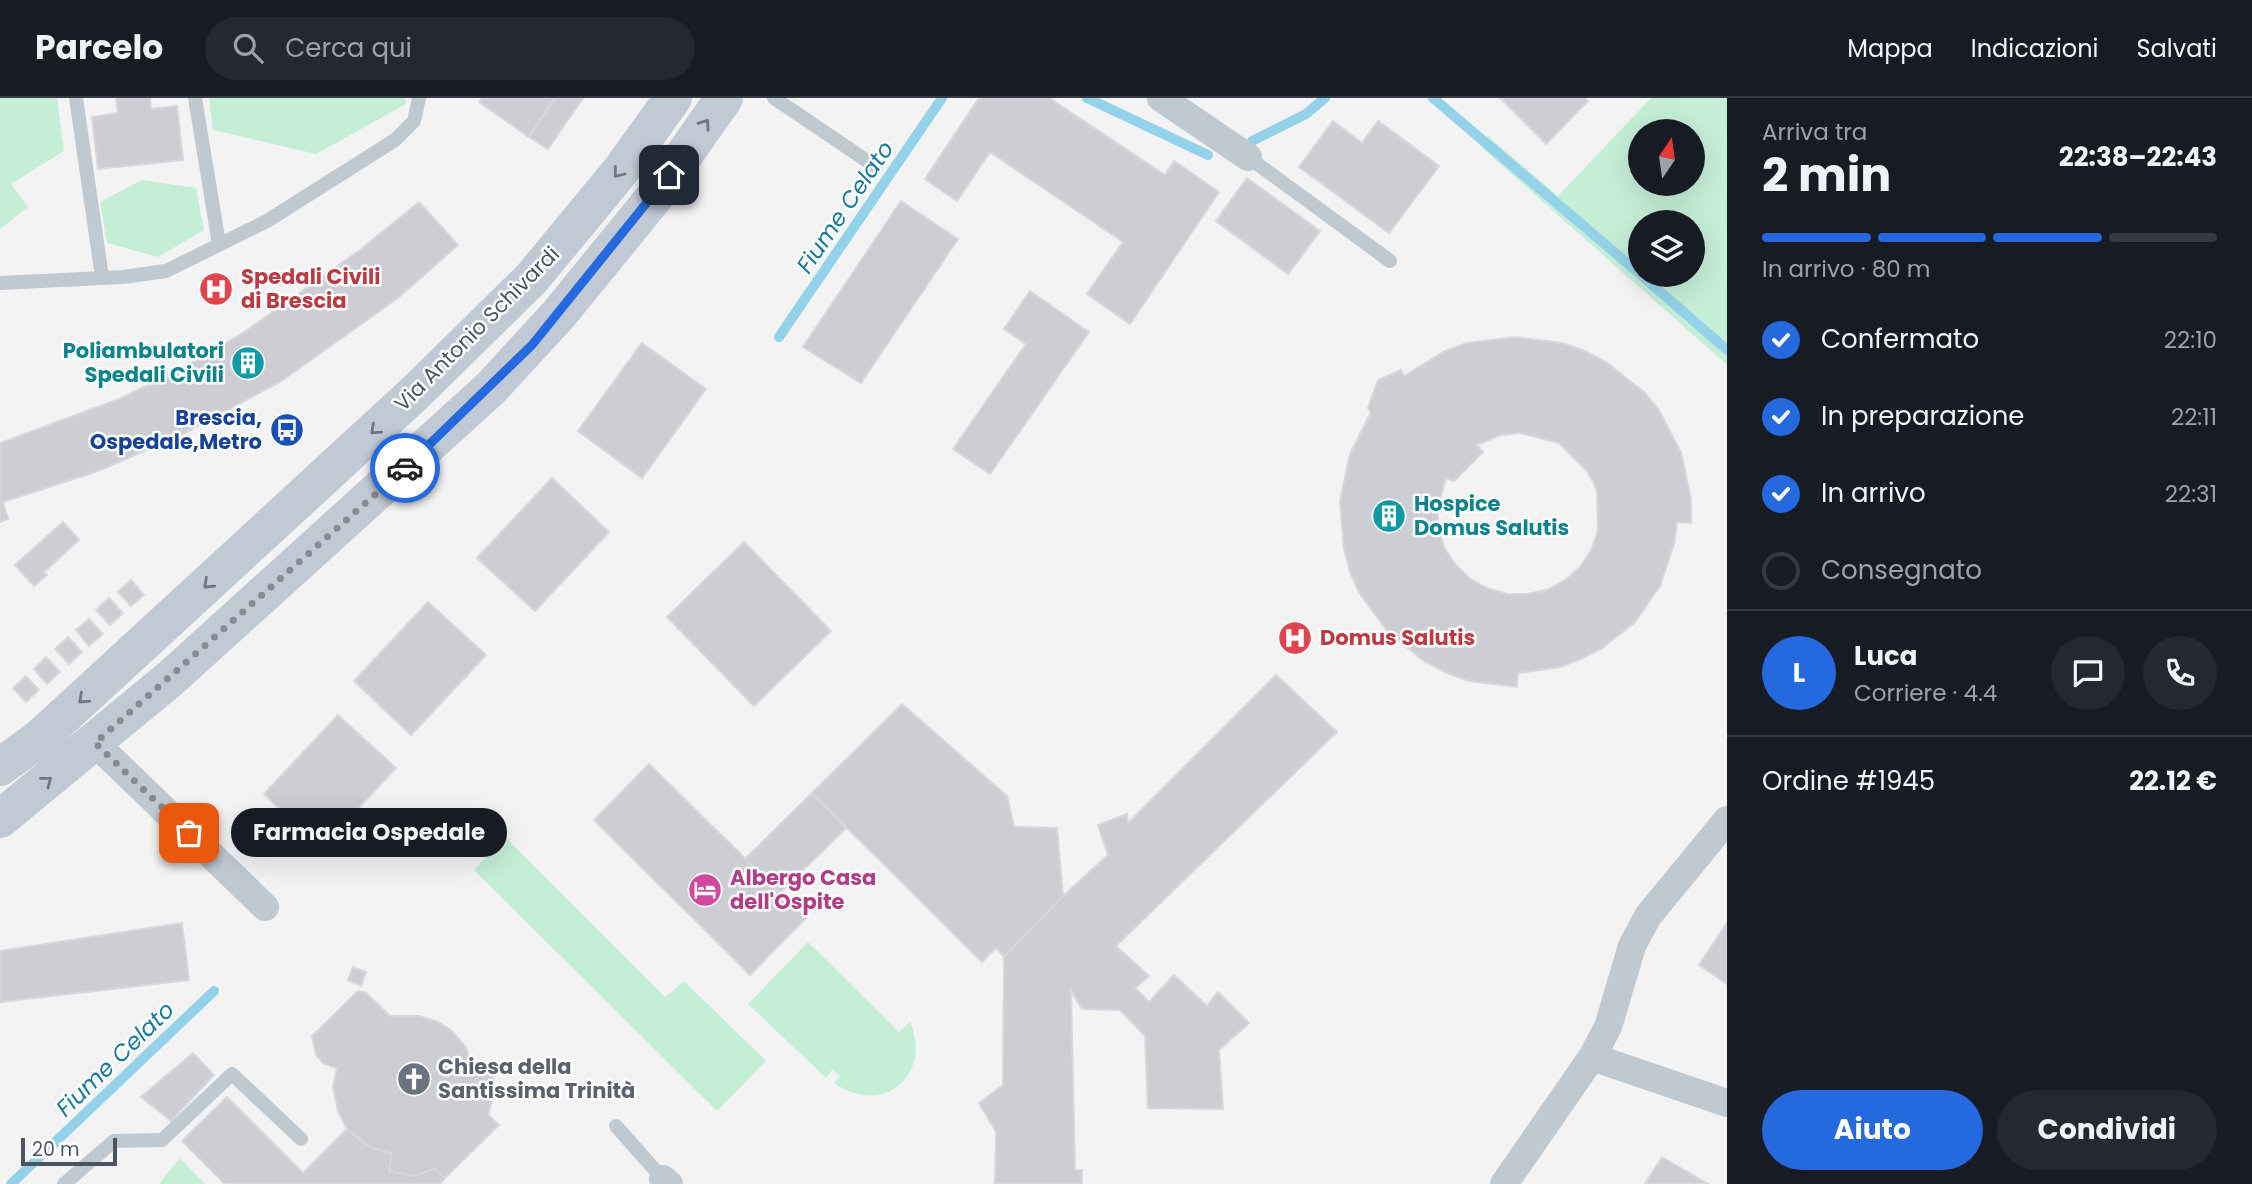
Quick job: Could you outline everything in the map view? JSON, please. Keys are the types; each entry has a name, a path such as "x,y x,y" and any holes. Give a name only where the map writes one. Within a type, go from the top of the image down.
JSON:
{"street":[{"name":"Via Antonio Schivardi","path":"0,767 41,737 416,392 532,278 622,169 673,98"},
{"name":"Via Antonio Schivardi","path":"0,819 95,743 267,593 491,388 559,314 656,195 724,98"},
{"path":"1161,98 1248,157"},
{"path":"95,743 265,906"},
{"path":"1504,1184 1592,1057 1608,1027 1632,946 1648,916 1727,820"},
{"path":"1592,1057 1727,1103"}],"lane":[{"path":"76,98 102,277"},
{"path":"195,98 219,244"},
{"path":"0,283 166,271 267,221 395,140 414,121 419,98"},
{"path":"774,98 876,167"},
{"path":"1248,157 1390,261"},
{"path":"64,1184 114,1141 162,1140 232,1074 301,1139"},
{"path":"616,1126 666,1181"}],"green space":[{"path":"0,98 57,98 64,151 11,184 28,207 0,229"},
{"path":"209,98 405,98 406,104 316,154 213,130"},
{"path":"1651,98 1727,98 1727,365 1639,287 1705,287 1705,210 1628,210 1628,277 1480,146 1488,136 1558,196 1628,122 1628,196 1705,196 1705,119 1631,119"},
{"path":"142,180 196,188 204,230 158,257 107,243 100,202"},
{"path":"505,837 665,997 684,981 766,1061 717,1111 474,870"},
{"path":"808,942 899,1032 910,1022 915,1042 915,1059 909,1074 899,1086 885,1093 869,1095 852,1092 834,1083 840,1076 832,1070 826,1078 748,1004"},
{"path":"180,1158 205,1184 159,1184"}],"building":[{"path":"116,98 150,98 151,109 177,106 183,160 98,169 92,117 118,113"},
{"path":"482,98 555,98 529,137 479,102"},
{"path":"555,98 583,98 548,149 529,137"},
{"path":"979,98 1049,98 1165,175 1174,161 1219,192 1130,324 1087,294 1123,242 990,152 957,201 925,179"},
{"path":"1500,98 1585,98 1588,101 1546,144"},
{"path":"1333,121 1362,143 1378,121 1439,166 1389,233 1299,167"},
{"path":"1247,178 1320,231 1288,274 1216,221"},
{"path":"901,201 958,239 861,383 803,347"},
{"name":"Poliambulatori Spedali Civili","path":"419,202 458,245 398,298 280,382 179,436 98,471 3,502 8,519 0,522 0,443 119,399 175,372 243,333 360,250"},
{"path":"1030,291 1089,332 990,474 953,449 1026,344 1004,329"},
{"name":"Hospice Domus Salutis","path":"1515,337 1562,343 1606,362 1644,392 1659,410 1681,452 1691,499 1691,523 1677,522 1674,544 1660,586 1635,622 1601,649 1581,659 1560,667 1518,673 1517,687 1469,681 1425,662 1388,632 1360,594 1344,549 1340,501 1350,454 1371,412 1368,408 1378,380 1401,370 1404,376 1445,351 1467,343","holes":["1520,433 1559,443 1588,472 1597,490 1598,531 1591,550 1580,567 1547,590 1527,594 1507,594 1487,588 1469,578 1455,564 1444,547 1438,527 1438,507 1446,478 1454,481 1483,452 1477,445 1500,435"]},
{"path":"642,343 706,389 642,478 578,431"},
{"path":"552,478 609,532 535,611 477,558"},
{"path":"63,522 79,540 44,572 47,575 34,586 15,565"},
{"path":"744,542 831,631 754,706 667,617"},
{"path":"131,580 144,595 131,606 118,592"},
{"path":"109,598 123,613 110,625 96,610"},
{"path":"428,602 486,655 411,735 354,681"},
{"path":"89,619 103,634 89,646 76,630"},
{"path":"68,637 82,652 69,664 55,649"},
{"path":"46,657 60,672 47,684 34,669"},
{"path":"1276,675 1337,732 1116,946 1149,976 1135,988 1149,1002 1174,975 1207,1006 1218,992 1249,1023 1219,1050 1223,1109 1148,1108 1145,1036 1120,1010 1082,1009 1071,991 1075,1170 1082,1170 1082,1184 995,1184 996,1132 979,1103 1003,1085 1004,957 1063,896 1108,855 1098,825 1127,814 1128,823"},
{"path":"26,676 39,690 26,702 13,688"},
{"path":"902,704 1007,796 1014,827 1057,828 1063,896 1004,957 996,948 982,962 812,793"},
{"path":"338,715 396,768 321,848 264,794"},
{"path":"649,764 806,918 750,975 594,820"},
{"path":"812,793 846,828 780,893 745,859"},
{"path":"182,923 189,980 0,1002 0,951"},
{"path":"1727,923 1727,984 1699,965"},
{"path":"353,967 366,972 361,986 348,980"},
{"name":"Chiesa della Santissima Trinità","path":"358,991 366,993 390,1016 419,1016 438,1022 452,1031 465,1046 475,1071 492,1069 495,1087 488,1115 499,1125 445,1178 435,1169 414,1176 389,1171 392,1154 370,1147 347,1129 338,1111 333,1087 337,1068 324,1064 316,1055 312,1036"},
{"path":"193,1053 214,1075 171,1121 141,1097"},
{"path":"227,1097 303,1173 347,1129 370,1147 392,1154 389,1171 414,1176 435,1169 445,1178 440,1184 225,1184 182,1141"},
{"path":"1662,1157 1708,1184 1645,1184"}],"waterway":[{"name":"Fiume Celato","path":"779,337 942,98"},
{"path":"1087,98 1208,155"},
{"path":"1252,141 1306,114 1325,98"},
{"path":"1433,98 1628,264"},
{"path":"1655,287 1727,350"},
{"name":"Fiume Celato","path":"11,1184 214,991"}],"way so far":[{"path":"189,833 95,743 247,611 405,468"}],"place":[{"name":"Spedali Civili di Brescia","path":"216,289"},
{"name":"Poliambulatori Spedali Civili","path":"248,363"},
{"name":"Brescia, Ospedale,Metro","path":"287,430"},
{"name":"Hospice Domus Salutis","path":"1389,516"},
{"name":"Domus Salutis","path":"1295,638"},
{"name":"Farmacia Ospedale","path":"189,833"},
{"name":"Albergo Casa dell'Ospite","path":"705,890"},
{"name":"Chiesa della Santissima Trinità","path":"414,1079"}],"route":[{"path":"405,468 491,388 532,345 656,195 669,175"}]}
